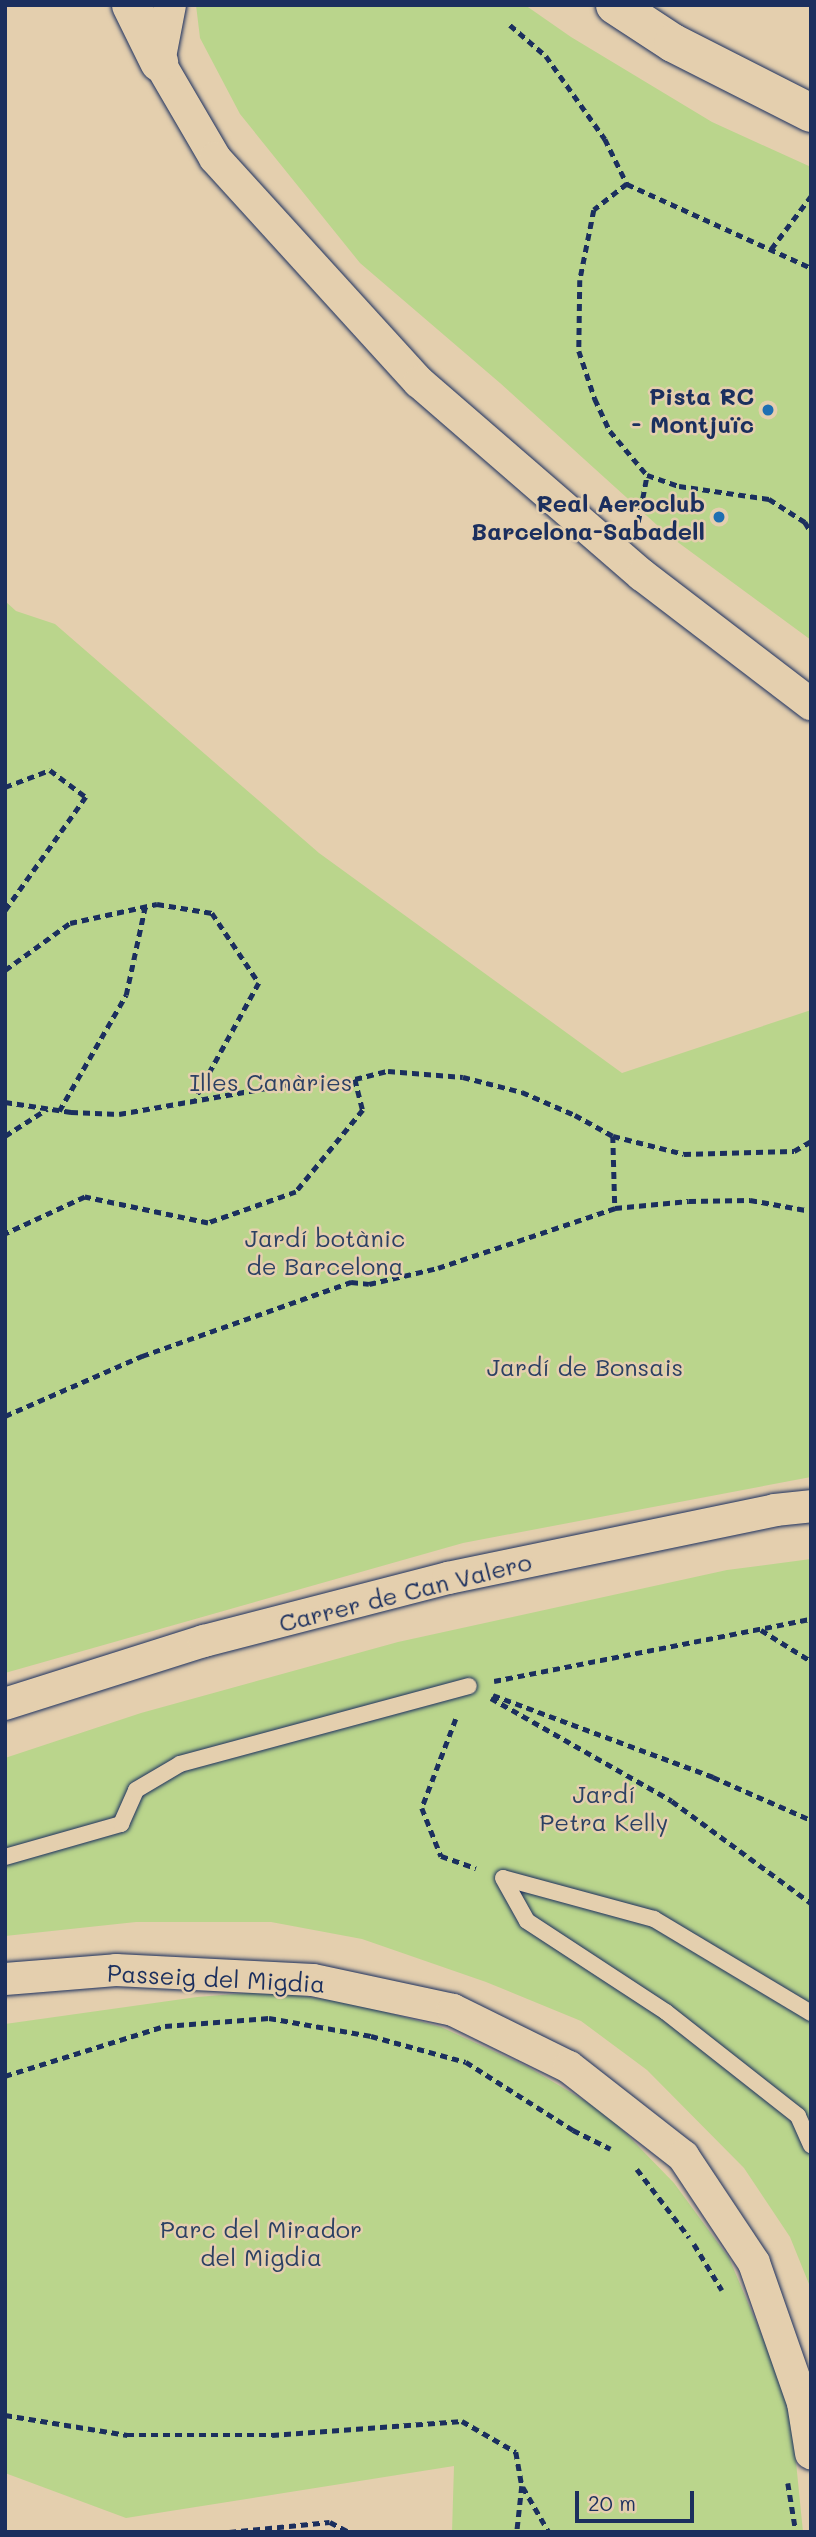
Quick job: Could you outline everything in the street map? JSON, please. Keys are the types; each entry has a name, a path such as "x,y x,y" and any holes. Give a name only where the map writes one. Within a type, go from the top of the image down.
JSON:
{"street":[{"path":"131,5 159,62 215,158 418,382 642,575 811,704"},
{"path":"159,62 170,5"},
{"path":"615,5 673,43 811,113"},
{"name":"Carrer de Can Valero","path":"5,1704 204,1641 436,1582 775,1510 811,1506"},
{"name":"Passeig del Migdia","path":"5,1979 116,1970 313,1980 453,2010 569,2067 683,2156 754,2263 803,2403 811,2454"}],"lane":[{"path":"5,1857 121,1824 136,1790 180,1764 469,1686"},
{"path":"503,1878 654,1919 811,2013"},
{"path":"503,1878 527,1922 666,2012 788,2108 798,2116 811,2146"}],"path":[{"path":"510,25 546,56 605,139 627,184 811,268"},
{"path":"627,184 594,210 580,280 579,351 595,399 611,431 647,475 679,486 769,499 805,522 811,532"},
{"path":"771,250 811,196"},
{"path":"638,523 647,475"},
{"path":"5,787 50,770 86,797 5,908"},
{"path":"5,970 70,923 157,904 212,913 259,983 195,1100"},
{"path":"59,1111 126,995 145,907"},
{"path":"5,1102 59,1111 119,1114 295,1083 355,1079 388,1071 463,1077 522,1092 575,1115 613,1136 684,1154 794,1151 811,1142"},
{"path":"5,1234 85,1197 208,1223 296,1192 363,1110 355,1079"},
{"path":"5,1136 47,1109"},
{"path":"613,1136 615,1208"},
{"path":"5,1416 142,1356 351,1282 369,1284 438,1268 615,1208 689,1201 750,1200 811,1211"},
{"path":"469,1686 811,1619"},
{"path":"760,1629 811,1661"},
{"path":"469,1686 713,1777 811,1820"},
{"path":"469,1686 422,1808 441,1856 503,1878"},
{"path":"469,1686 672,1801 811,1903"},
{"path":"5,2076 165,2026 269,2018 371,2036 466,2062 573,2130 617,2152"},
{"path":"635,2168 691,2238 723,2292"},
{"path":"5,2415 127,2435 272,2435 462,2421 516,2452 522,2486 517,2532"},
{"path":"788,2477 796,2532"},
{"path":"522,2486 549,2532"},
{"path":"229,2532 330,2522 349,2532"}],"green space":[{"path":"196,5 525,5 571,37 712,122 811,167 811,640 668,535 500,383 360,263 240,114 200,38"},
{"name":"Jardí botànic de Barcelona","path":"5,601 16,611 55,624 319,853 622,1073 811,1010 811,1477 463,1543 5,1673"},
{"name":"Jardí Petra Kelly","path":"811,1559 811,2289 790,2237 744,2168 647,2070 581,2021 486,1982 362,1939 271,1922 136,1922 5,1936 5,1758 141,1713 398,1642 727,1570"},
{"name":"Parc del Mirador del Migdia","path":"270,1991 356,2004 441,2027 528,2067 607,2114 674,2183 729,2258 790,2402 803,2532 452,2532 454,2466 126,2518 5,2473 5,2024 197,1997"}],"place":[{"name":"Pista RC - Montjuïc","path":"768,410"},
{"name":"Real Aeroclub Barcelona-Sabadell","path":"719,517"}],"park label":[{"name":"Illes Canàries","path":"271,1082"},
{"name":"Jardí de Bonsais","path":"585,1367"}]}
